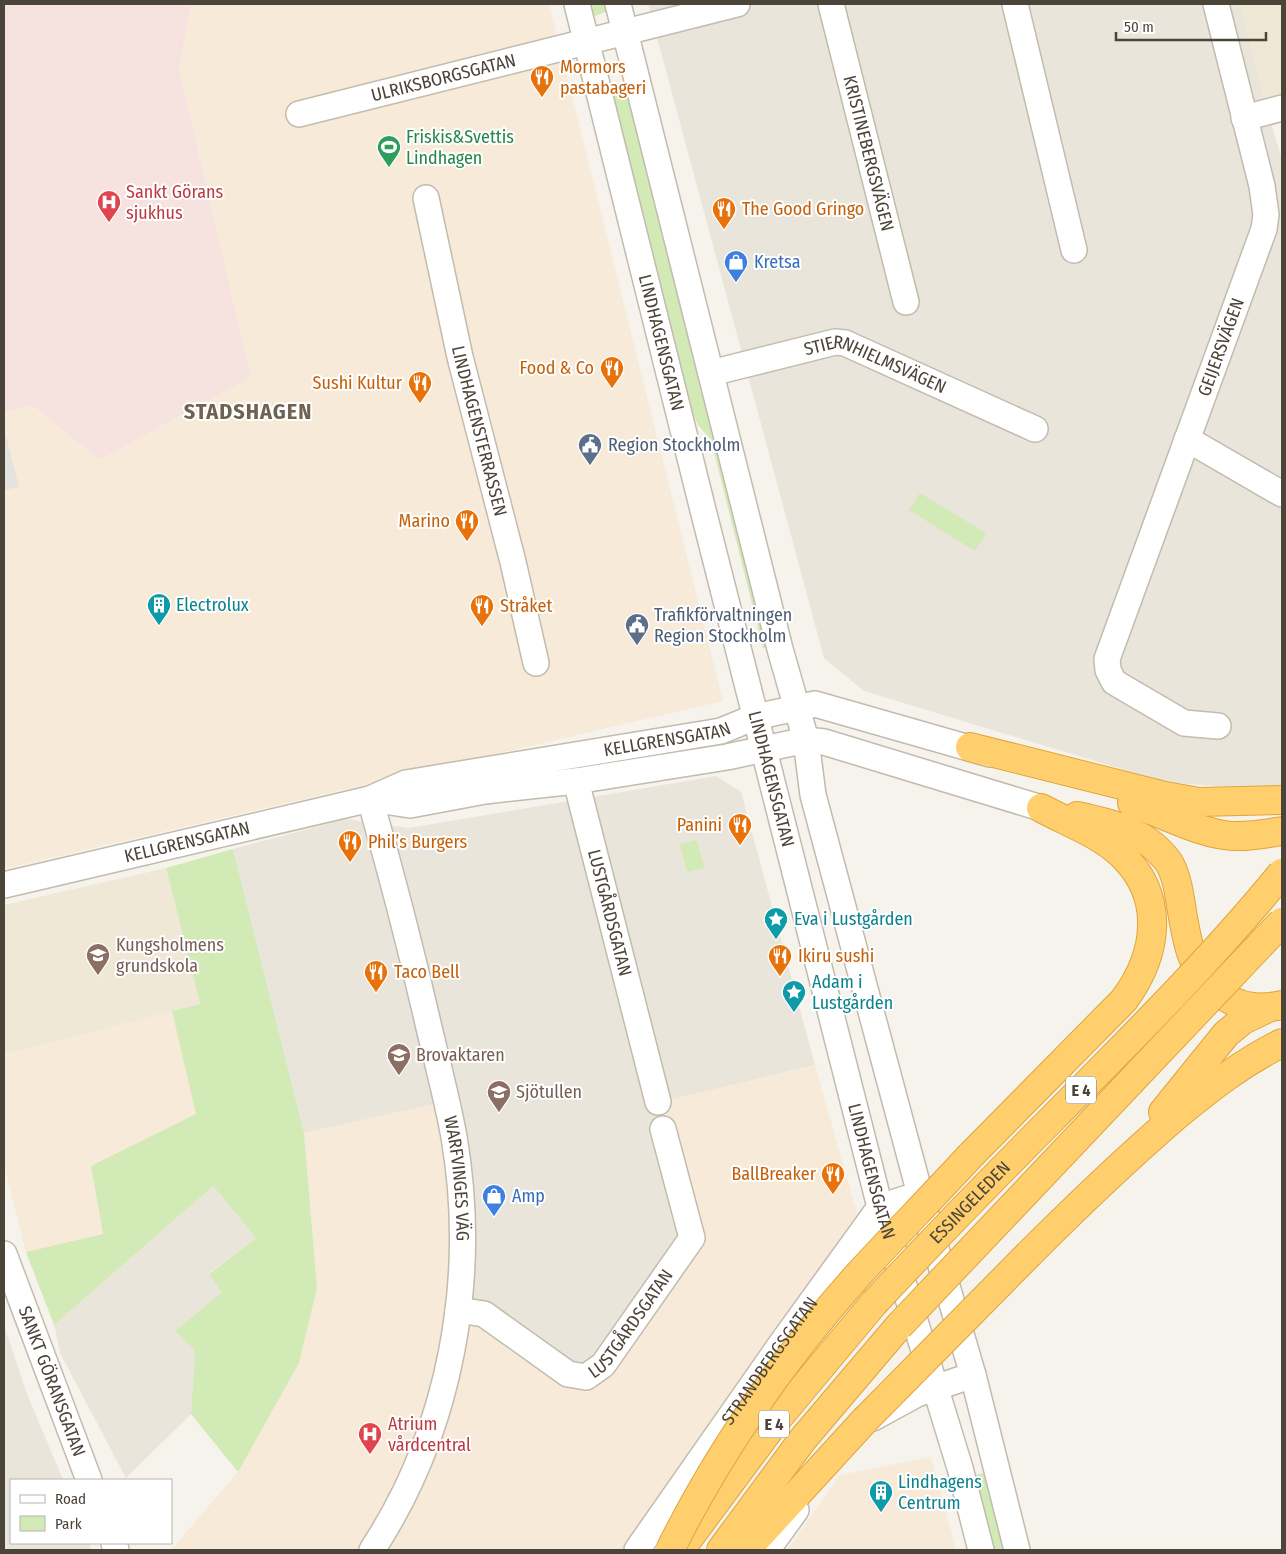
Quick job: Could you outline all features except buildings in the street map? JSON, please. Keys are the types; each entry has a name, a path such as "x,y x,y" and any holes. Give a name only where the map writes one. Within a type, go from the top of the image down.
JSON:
{"highway":[{"path":"970,747 1165,796 1198,802 1282,800"},
{"path":"1046,775 1146,808 1204,830 1225,835 1247,836 1282,832"},
{"path":"1146,808 1207,821 1232,821 1255,816 1282,804"},
{"path":"1041,808 1106,822 1144,838 1158,849 1169,862 1178,885 1192,958 1202,976 1228,999 1244,1007 1274,1007"},
{"path":"670,1550 695,1500 750,1413 857,1276 970,1156 1124,1000 1137,983 1151,944 1153,923 1144,886 1130,864 1104,842 1041,808"},
{"name":"ESSINGELEDEN","path":"680,1550 778,1418 846,1334 964,1208 1140,1030 1254,908 1282,873"},
{"name":"ESSINGELEDEN","path":"721,1550 758,1498 848,1384 1016,1202 1282,922"},
{"path":"1125,1160 1226,1034 1243,1020 1274,1007"},
{"path":"746,1550 865,1420 1125,1160 1221,1079 1260,1054 1282,1043"}],"street":[{"name":"LINDHAGENSGATAN","path":"577,4 755,717 880,1207 960,1468 981,1550"},
{"name":"LINDHAGENSGATAN","path":"618,4 780,649 798,706 806,740 813,795 920,1194 973,1375 1017,1550"},
{"path":"626,33 737,4"},
{"name":"KRISTINEBERGSVÄGEN","path":"831,4 906,302"},
{"path":"1014,4 1074,250"},
{"name":"GEIJERSVÄGEN","path":"1216,4 1262,186 1266,215 1264,229 1108,659 1108,670 1114,682 1184,723 1218,726"},
{"name":"ULRIKSBORGSGATAN","path":"299,114 626,33"},
{"path":"1244,118 1282,108"},
{"name":"LINDHAGENSTERRASSEN","path":"426,198 460,357 513,562 536,663"},
{"name":"STIERNHIELMSVÄGEN","path":"711,373 835,342 845,343 1035,429"},
{"path":"1187,439 1282,494"},
{"name":"KELLGRENSGATAN","path":"4,884 370,799 406,783 721,731 755,717 798,706 815,704 833,707 970,747 1046,775"},
{"name":"KELLGRENSGATAN","path":"370,799 410,805 485,791 576,781 727,757 806,740 824,742 1041,808"},
{"name":"LUSTGÅRDSGATAN","path":"576,781 658,1102"},
{"name":"WARFVINGES VÄG","path":"370,799 423,1001 454,1137 462,1218 463,1253 458,1310 447,1372 427,1445 372,1550"},
{"path":"815,952 854,946"},
{"name":"LUSTGÅRDSGATAN","path":"458,1310 484,1314 568,1374 586,1377 603,1365 692,1238 663,1129"},
{"path":"880,1207 920,1194"},
{"name":"STRANDBERGSGATAN","path":"637,1550 776,1351 880,1207"},
{"name":"SANKT GÖRANSGATAN","path":"4,1254 56,1395 90,1479"},
{"path":"767,1550 829,1464 865,1423 916,1394 936,1389 973,1375"}],"shaded area":[{"name":"Sankt Görans sjukhus","path":"4,4 191,4 179,69 251,377 100,460 33,406 4,412"},
{"path":"191,4 549,4 723,701 4,869 4,412 33,406 100,460 251,377 179,69"},
{"path":"648,4 1240,4 1264,100 1282,159 1282,788 1176,783 1148,777 864,691 824,658"},
{"path":"1240,4 1282,4 1282,95 1264,100"},
{"path":"4,428 19,487 4,490"},
{"path":"716,776 741,792 815,1065 658,1103 688,1230 591,1374 459,1293 447,1102 304,1133 233,849 346,819 409,828"},
{"name":"Kungsholmens grundskola","path":"166,868 200,1004 4,1054 4,905"},
{"path":"172,1011 197,1114 91,1166 103,1234 26,1252 4,1166 4,1054"},
{"path":"815,1065 857,1213 626,1550 171,1550 238,1472 299,1363 317,1288 304,1133 447,1101 459,1293 591,1374 688,1230 658,1103"},
{"path":"213,1186 256,1238 209,1273 222,1292 175,1331 195,1351 191,1414 126,1478 60,1353 54,1325"},
{"path":"4,1325 27,1394 63,1479 10,1479 10,1544 89,1544 92,1550 4,1550"},
{"name":"Lindhagens Centrum","path":"931,1457 956,1550 787,1550 840,1475"}],"green space":[{"path":"588,4 608,4 608,11 595,16 592,14"},
{"path":"627,83 769,647 763,648 711,440 698,425 689,405 610,87"},
{"path":"920,493 986,533 975,551 909,510"},
{"path":"697,840 704,868 687,872 680,844"},
{"path":"233,849 304,1133 317,1288 299,1363 238,1472 191,1414 195,1351 175,1331 222,1292 209,1274 256,1238 213,1186 54,1325 26,1252 103,1234 91,1166 196,1114 172,1011 200,1004 166,868"},
{"path":"988,1472 1008,1550 990,1550 971,1476"}],"place":[{"name":"Mormors pastabageri","path":"542,98"},
{"name":"Friskis&Svettis Lindhagen","path":"389,168"},
{"name":"Sankt Görans sjukhus","path":"109,223"},
{"name":"The Good Gringo","path":"724,230"},
{"name":"Kretsa","path":"736,283"},
{"name":"Food & Co","path":"612,389"},
{"name":"Sushi Kultur","path":"420,404"},
{"name":"Region Stockholm","path":"590,466"},
{"name":"Marino","path":"467,542"},
{"name":"Electrolux","path":"159,626"},
{"name":"Stråket","path":"482,627"},
{"name":"Trafikförvaltningen Region Stockholm","path":"637,646"},
{"name":"Panini","path":"740,846"},
{"name":"Phil’s Burgers","path":"350,863"},
{"name":"Eva i Lustgården","path":"776,940"},
{"name":"Kungsholmens grundskola","path":"98,976"},
{"name":"Ikiru sushi","path":"780,977"},
{"name":"Taco Bell","path":"376,993"},
{"name":"Adam i Lustgården","path":"794,1013"},
{"name":"Brovaktaren","path":"399,1076"},
{"name":"Sjötullen","path":"499,1113"},
{"name":"BallBreaker","path":"833,1195"},
{"name":"Amp","path":"494,1217"},
{"name":"Atrium vårdcentral","path":"370,1455"},
{"name":"Lindhagens Centrum","path":"881,1513"}],"district":[{"name":"STADSHAGEN","path":"248,411"}]}
